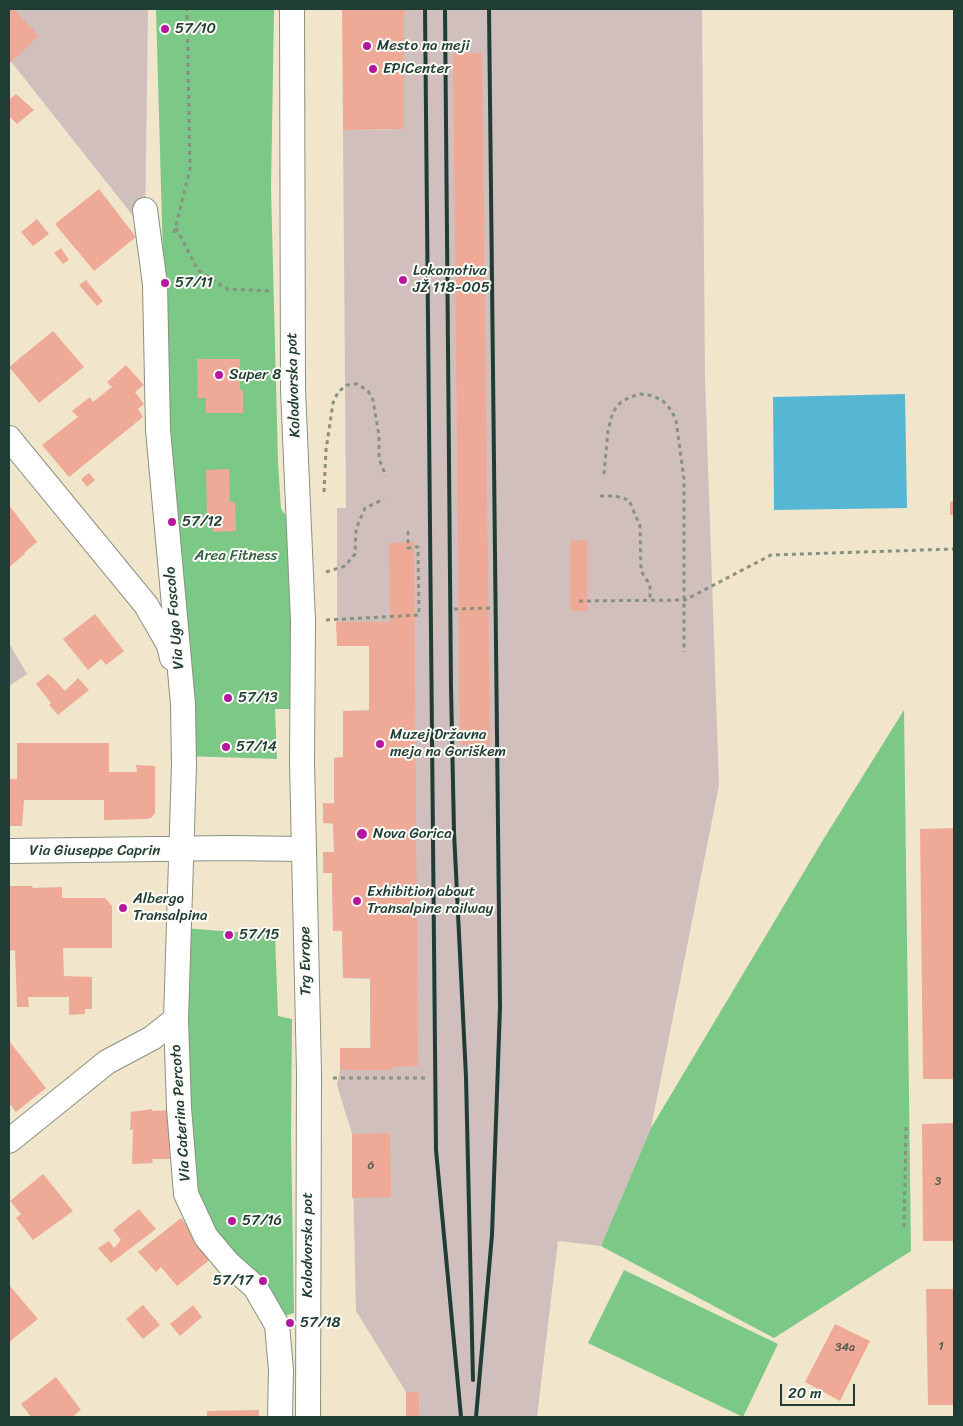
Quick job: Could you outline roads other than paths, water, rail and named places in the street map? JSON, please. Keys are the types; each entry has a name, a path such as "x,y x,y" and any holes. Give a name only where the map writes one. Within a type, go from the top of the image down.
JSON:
{"street":[{"name":"Kolodvorska pot","path":"292,9 293,390 303,621 302,762"},
{"name":"Via Ugo Foscolo","path":"145,210 155,284 158,430 183,704"},
{"name":"Via Ugo Foscolo","path":"9,438 146,605 169,645 183,704"},
{"name":"Via Caterina Percoto","path":"183,704 184,765 176,1019 179,1108 186,1194 206,1238 228,1263 255,1287 277,1325 281,1370 280,1417"},
{"name":"Trg Evrope","path":"302,762 308,1075"},
{"name":"Via Giuseppe Caprin","path":"9,851 228,848 304,850"},
{"path":"9,1141 107,1062 152,1038 176,1019"},
{"name":"Kolodvorska pot","path":"308,1075 308,1417"}],"water":[{"path":"905,394 907,508 774,510 773,397"}],"railway":[{"path":"425,9 436,1150 461,1417"},
{"path":"445,9 451,687 454,832 466,1077 473,1380"},
{"path":"476,1417 492,1235 500,1007 489,9"}],"place":[{"name":"57/10","path":"165,29"},
{"name":"Mesto na meji","path":"367,46"},
{"name":"EPICenter","path":"373,69"},
{"name":"Lokomotiva JŽ 118-005","path":"403,280"},
{"name":"57/11","path":"165,283"},
{"name":"Super 8","path":"219,375"},
{"name":"57/12","path":"172,522"},
{"name":"57/13","path":"228,698"},
{"name":"Muzej Državna meja na Goriškem","path":"380,744"},
{"name":"57/14","path":"226,747"},
{"name":"Nova Gorica","path":"362,834"},
{"name":"Exhibition about Transalpine railway","path":"357,901"},
{"name":"Albergo Transalpina","path":"123,908"},
{"name":"57/15","path":"229,935"},
{"name":"57/16","path":"232,1221"},
{"name":"57/17","path":"263,1281"},
{"name":"57/18","path":"290,1323"}],"park label":[{"name":"Area Fitness","path":"236,556"}]}
